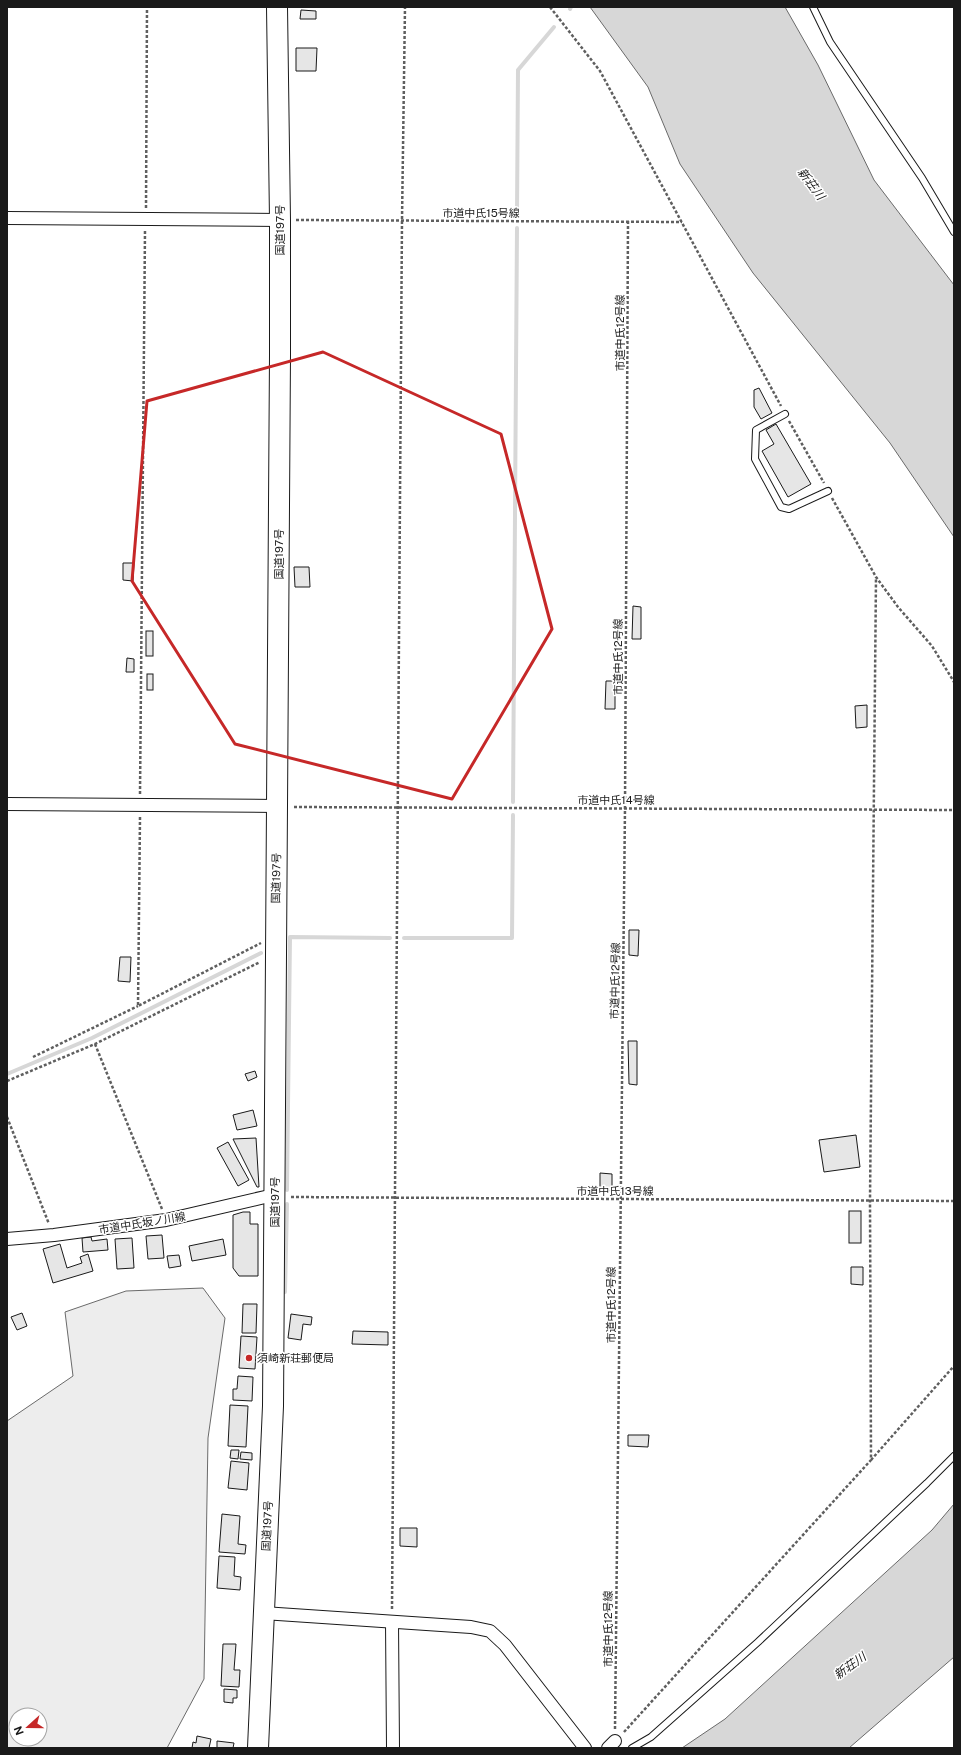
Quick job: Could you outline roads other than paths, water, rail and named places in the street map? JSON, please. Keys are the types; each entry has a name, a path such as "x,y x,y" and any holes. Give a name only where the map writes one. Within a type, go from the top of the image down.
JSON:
{"highway":[{"name":"国道197号","path":"258,1748 273,1406 280,220 276,7"}],"street":[{"path":"7,218 280,220"},
{"path":"7,804 277,806"},
{"name":"市道中氏坂ノ川線","path":"7,1239 54,1235 166,1220 265,1197 275,1197"},
{"path":"263,1613 470,1627 490,1632 505,1645 585,1748"},
{"path":"392,1622 393,1748"}],"lane":[{"path":"813,7 830,42 922,178 954,232"},
{"path":"785,414 756,430 755,459 781,507 789,509 828,491"},
{"path":"632,1748 651,1737 758,1642 921,1489 954,1456"}],"water":[{"name":"新荘川","path":"590,7 785,7 818,65 874,180 954,285 954,537 890,443 753,273 680,164 648,87"},
{"name":"新荘川","path":"954,1504 954,1657 849,1748 682,1748 725,1719 932,1530"}],"waterway":[{"path":"517,212 518,70 554,27"},
{"path":"513,802 517,228"},
{"path":"404,938 512,938 513,815"},
{"path":"287,1190 290,937 390,938"},
{"path":"7,1074 92,1038 261,953"},
{"path":"285,1292 287,1204"}],"place":[{"name":"須崎新荘郵便局","path":"249,1358"}]}
